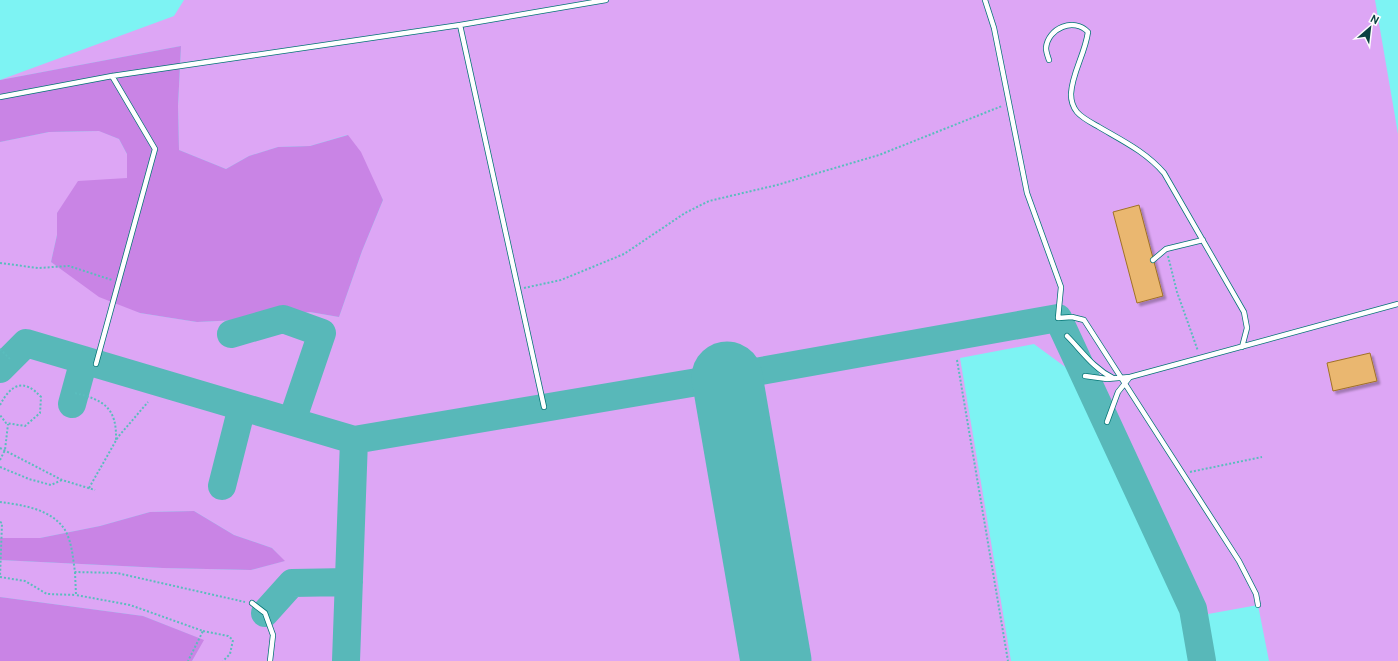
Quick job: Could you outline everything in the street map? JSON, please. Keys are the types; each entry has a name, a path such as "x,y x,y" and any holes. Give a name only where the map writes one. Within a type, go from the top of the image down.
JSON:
{"lane":[{"path":"0,98 112,76 460,25 606,0"},
{"path":"985,0 994,28 1027,193 1061,287 1058,318 1072,317 1084,320 1239,561 1256,594 1258,605"},
{"path":"1049,60 1046,49 1048,40 1056,30 1064,26 1075,24 1084,28 1088,32 1086,43 1073,81 1071,96 1073,106 1077,113 1087,120 1137,149 1156,163 1164,173 1244,312 1247,328 1242,347"},
{"path":"460,25 544,407"},
{"path":"96,364 155,149 112,76"},
{"path":"1153,260 1166,249 1203,240"},
{"path":"1085,376 1113,378 1130,377 1398,304"},
{"path":"1067,336 1078,346 1085,358 1102,373 1113,378"},
{"path":"1107,422 1118,392 1130,377"},
{"path":"252,604 265,613 273,635 270,661"}],"path":[{"path":"518,289 561,280 624,254 685,213 709,201 777,185 879,155 978,117 1009,103"},
{"path":"1166,249 1177,292 1200,358"},
{"path":"0,263 38,268 69,266 118,282"},
{"path":"0,349 10,359"},
{"path":"957,360 1008,661"},
{"path":"0,405 4,397 14,387 22,385 33,388 41,397 40,413 33,421 25,426 8,424 0,415"},
{"path":"75,393 99,400 111,410 116,427 116,441"},
{"path":"89,488 116,441 148,402"},
{"path":"0,460 5,450 8,424"},
{"path":"0,448 62,480 95,490"},
{"path":"1183,474 1262,457"},
{"path":"0,467 29,479 51,485 62,480"},
{"path":"0,502 26,505 52,517 64,529 72,551 76,595"},
{"path":"0,522 2,523 3,533 0,577 25,581 48,594 76,595 130,605 203,631 228,636 234,640 230,654 223,661"},
{"path":"75,572 117,573 252,604"},
{"path":"188,661 203,631"}],"shaded area":[{"path":"184,0 1375,0 1398,134 1398,661 1269,661 1258,605 1197,616 1205,661 1195,661 1189,627 1075,382 1068,369 1034,344 960,358 1011,661 192,661 203,640 143,616 0,597 0,560 163,568 251,570 284,561 272,548 234,535 194,511 150,512 100,526 40,538 0,538 0,142 49,132 100,131 119,139 127,154 127,178 57,213 57,235 51,262 73,277 140,313 197,322 238,320 310,312 339,317 362,251 383,200 347,135 310,146 278,147 249,156 226,169 179,150 178,106 181,46 0,80 174,16"},
{"path":"181,46 178,106 179,150 226,169 249,156 278,147 310,146 348,135 361,152 383,200 362,251 339,317 310,312 238,320 197,322 140,313 99,297 51,262 57,235 57,213 78,181 127,178 127,154 119,139 99,131 49,132 0,142 0,80"},
{"path":"194,511 234,535 272,548 285,561 251,570 163,568 0,560 0,538 40,538 100,526 150,512"},
{"path":"0,597 143,616 204,640 192,661 0,661"}],"building":[{"path":"1139,205 1163,296 1137,303 1113,212"},
{"path":"1370,353 1377,381 1333,391 1327,363"}],"taxiway":[{"path":"0,369 26,343 354,440 727,377 1058,318 1193,609 1202,661"},
{"path":"231,334 283,319 322,333 292,421"},
{"path":"72,404 84,360"},
{"path":"222,486 242,407"},
{"path":"346,661 354,440"},
{"path":"265,613 292,583 349,582"}],"runway":[{"path":"727,377 776,661"}]}
